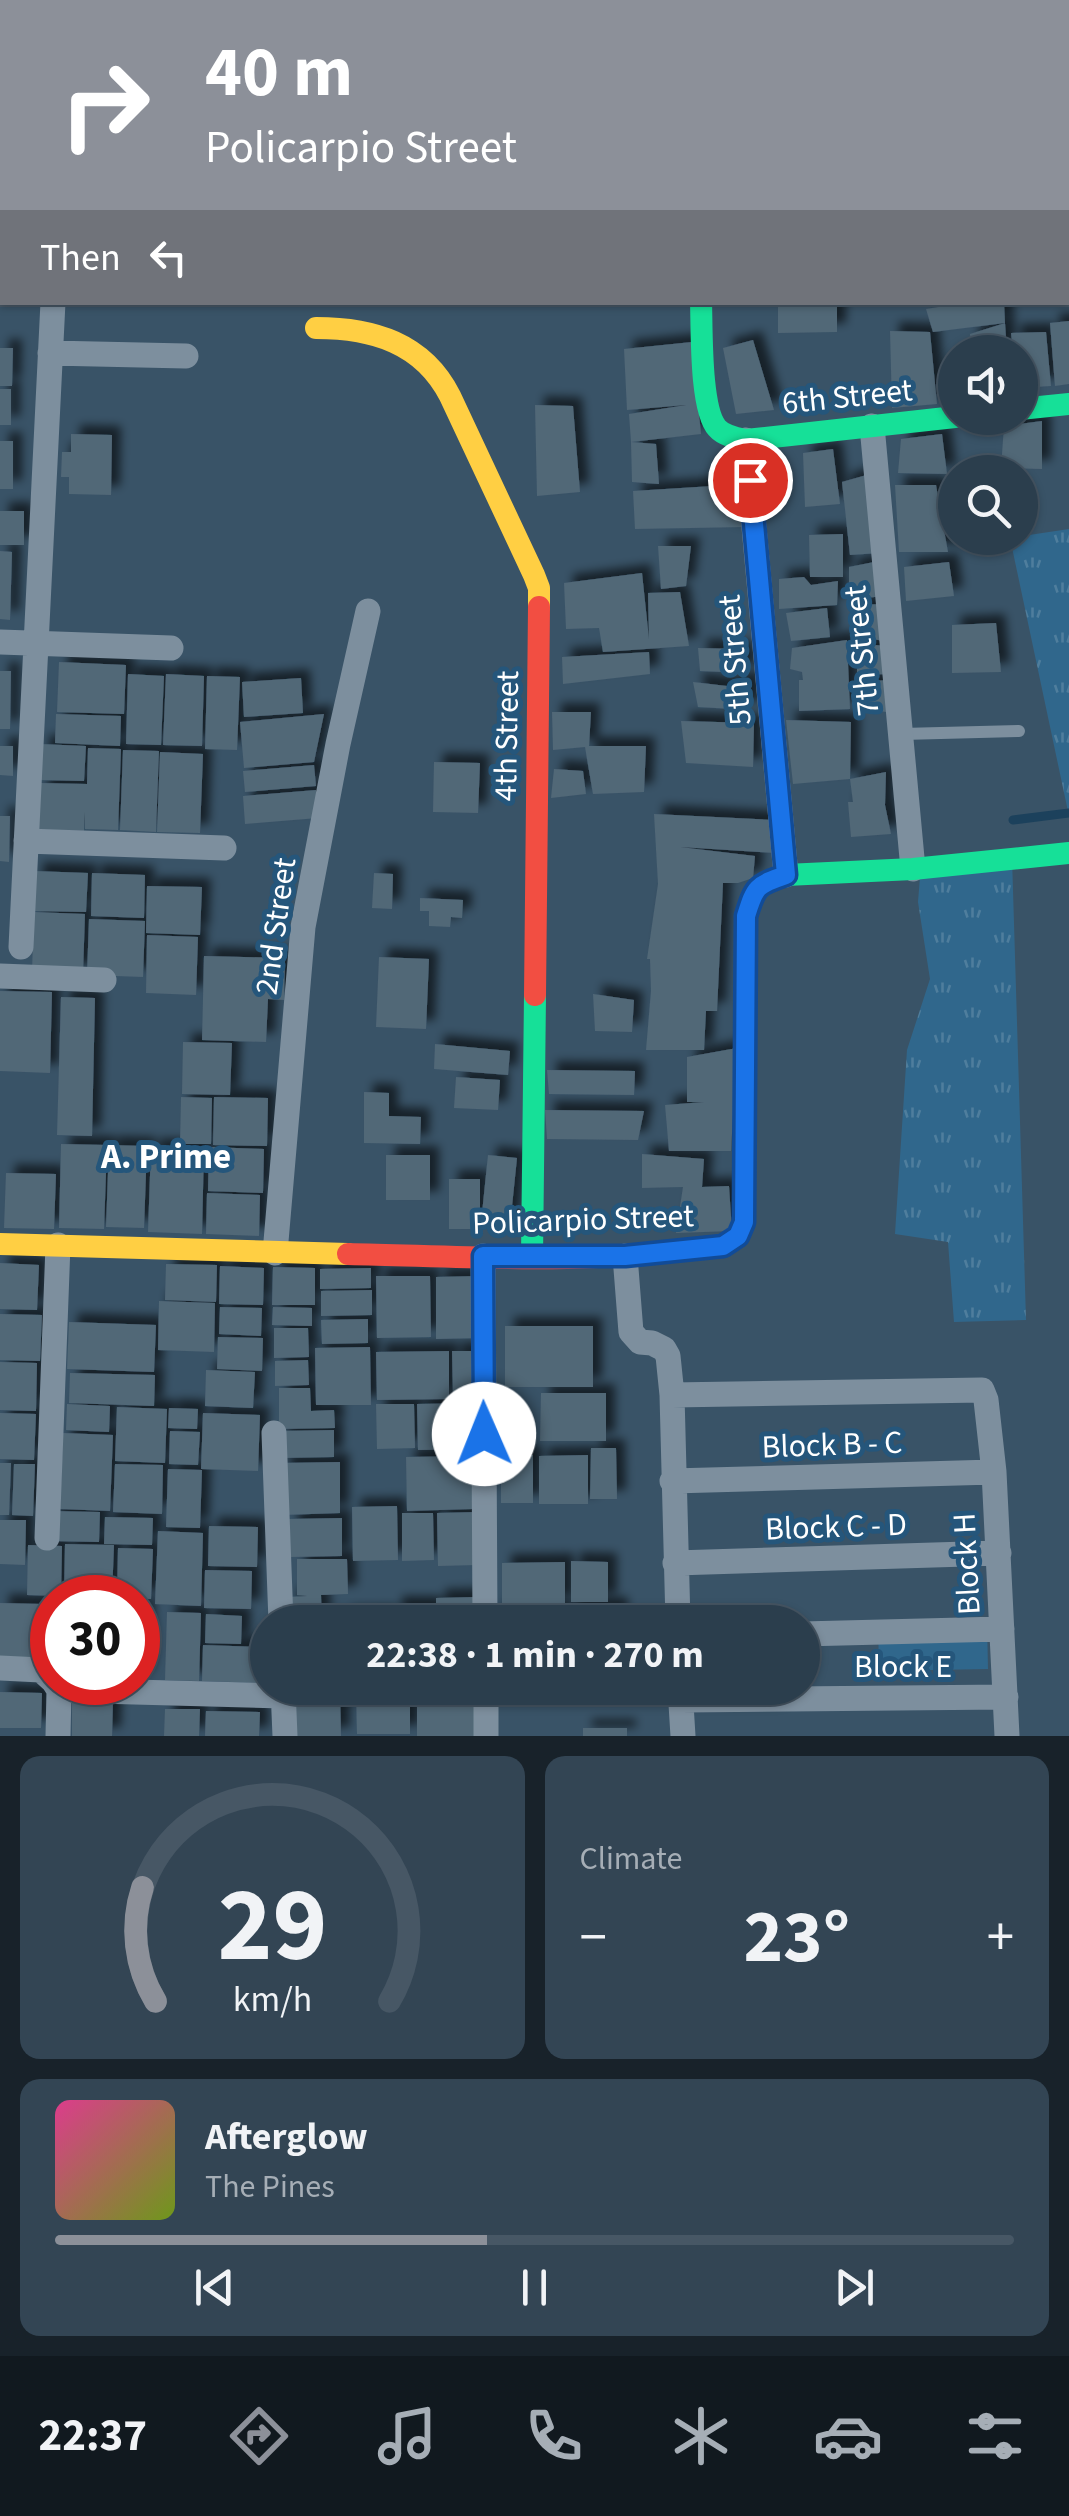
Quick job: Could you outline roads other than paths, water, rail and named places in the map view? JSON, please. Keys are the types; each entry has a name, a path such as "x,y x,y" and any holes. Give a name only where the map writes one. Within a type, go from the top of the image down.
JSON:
{"street":[{"path":"22,947 53,305"},
{"path":"701,305 707,404 712,422 719,431 746,440"},
{"name":"4th Street","path":"316,328 374,334 423,360 441,377 539,588 532,1257"},
{"path":"50,353 186,356"},
{"path":"1038,408 1069,404"},
{"name":"6th Street","path":"746,440 938,419"},
{"name":"7th Street","path":"872,426 913,869"},
{"name":"5th Street","path":"746,440 786,875"},
{"name":"2nd Street","path":"275,1254 303,927 368,610"},
{"path":"0,642 172,648"},
{"path":"26,841 224,848"},
{"path":"786,875 913,869 1069,854"},
{"name":"Policarpio Street","path":"0,1244 275,1254 532,1257 625,1256 723,1246 738,1236 744,1222 746,916 754,891 786,875"},
{"path":"0,976 104,980"},
{"path":"47,1538 58,1245"},
{"path":"483,1256 486,1605"},
{"path":"625,1256 631,1332 640,1342 664,1349 668,1356 677,1605"},
{"name":"Block H","path":"672,1395 982,1390 994,1472 1007,1736"},
{"path":"274,1433 280,1605"},
{"name":"Block B - C","path":"672,1481 994,1472"},
{"name":"Block C - D","path":"675,1563 998,1553"},
{"path":"820,1633 1002,1628"},
{"path":"0,1668 30,1669"},
{"path":"160,1688 250,1691"},
{"name":"Block E","path":"820,1696 1006,1698"},
{"path":"56,1705 58,1736"},
{"path":"284,1705 285,1736"},
{"path":"486,1705 486,1736"},
{"path":"681,1705 682,1736"}],"lane":[{"path":"902,734 1019,731"}],"waterway":[{"path":"1013,820 1069,813"}],"district":[{"name":"A. Prime","path":"166,1156"}]}
